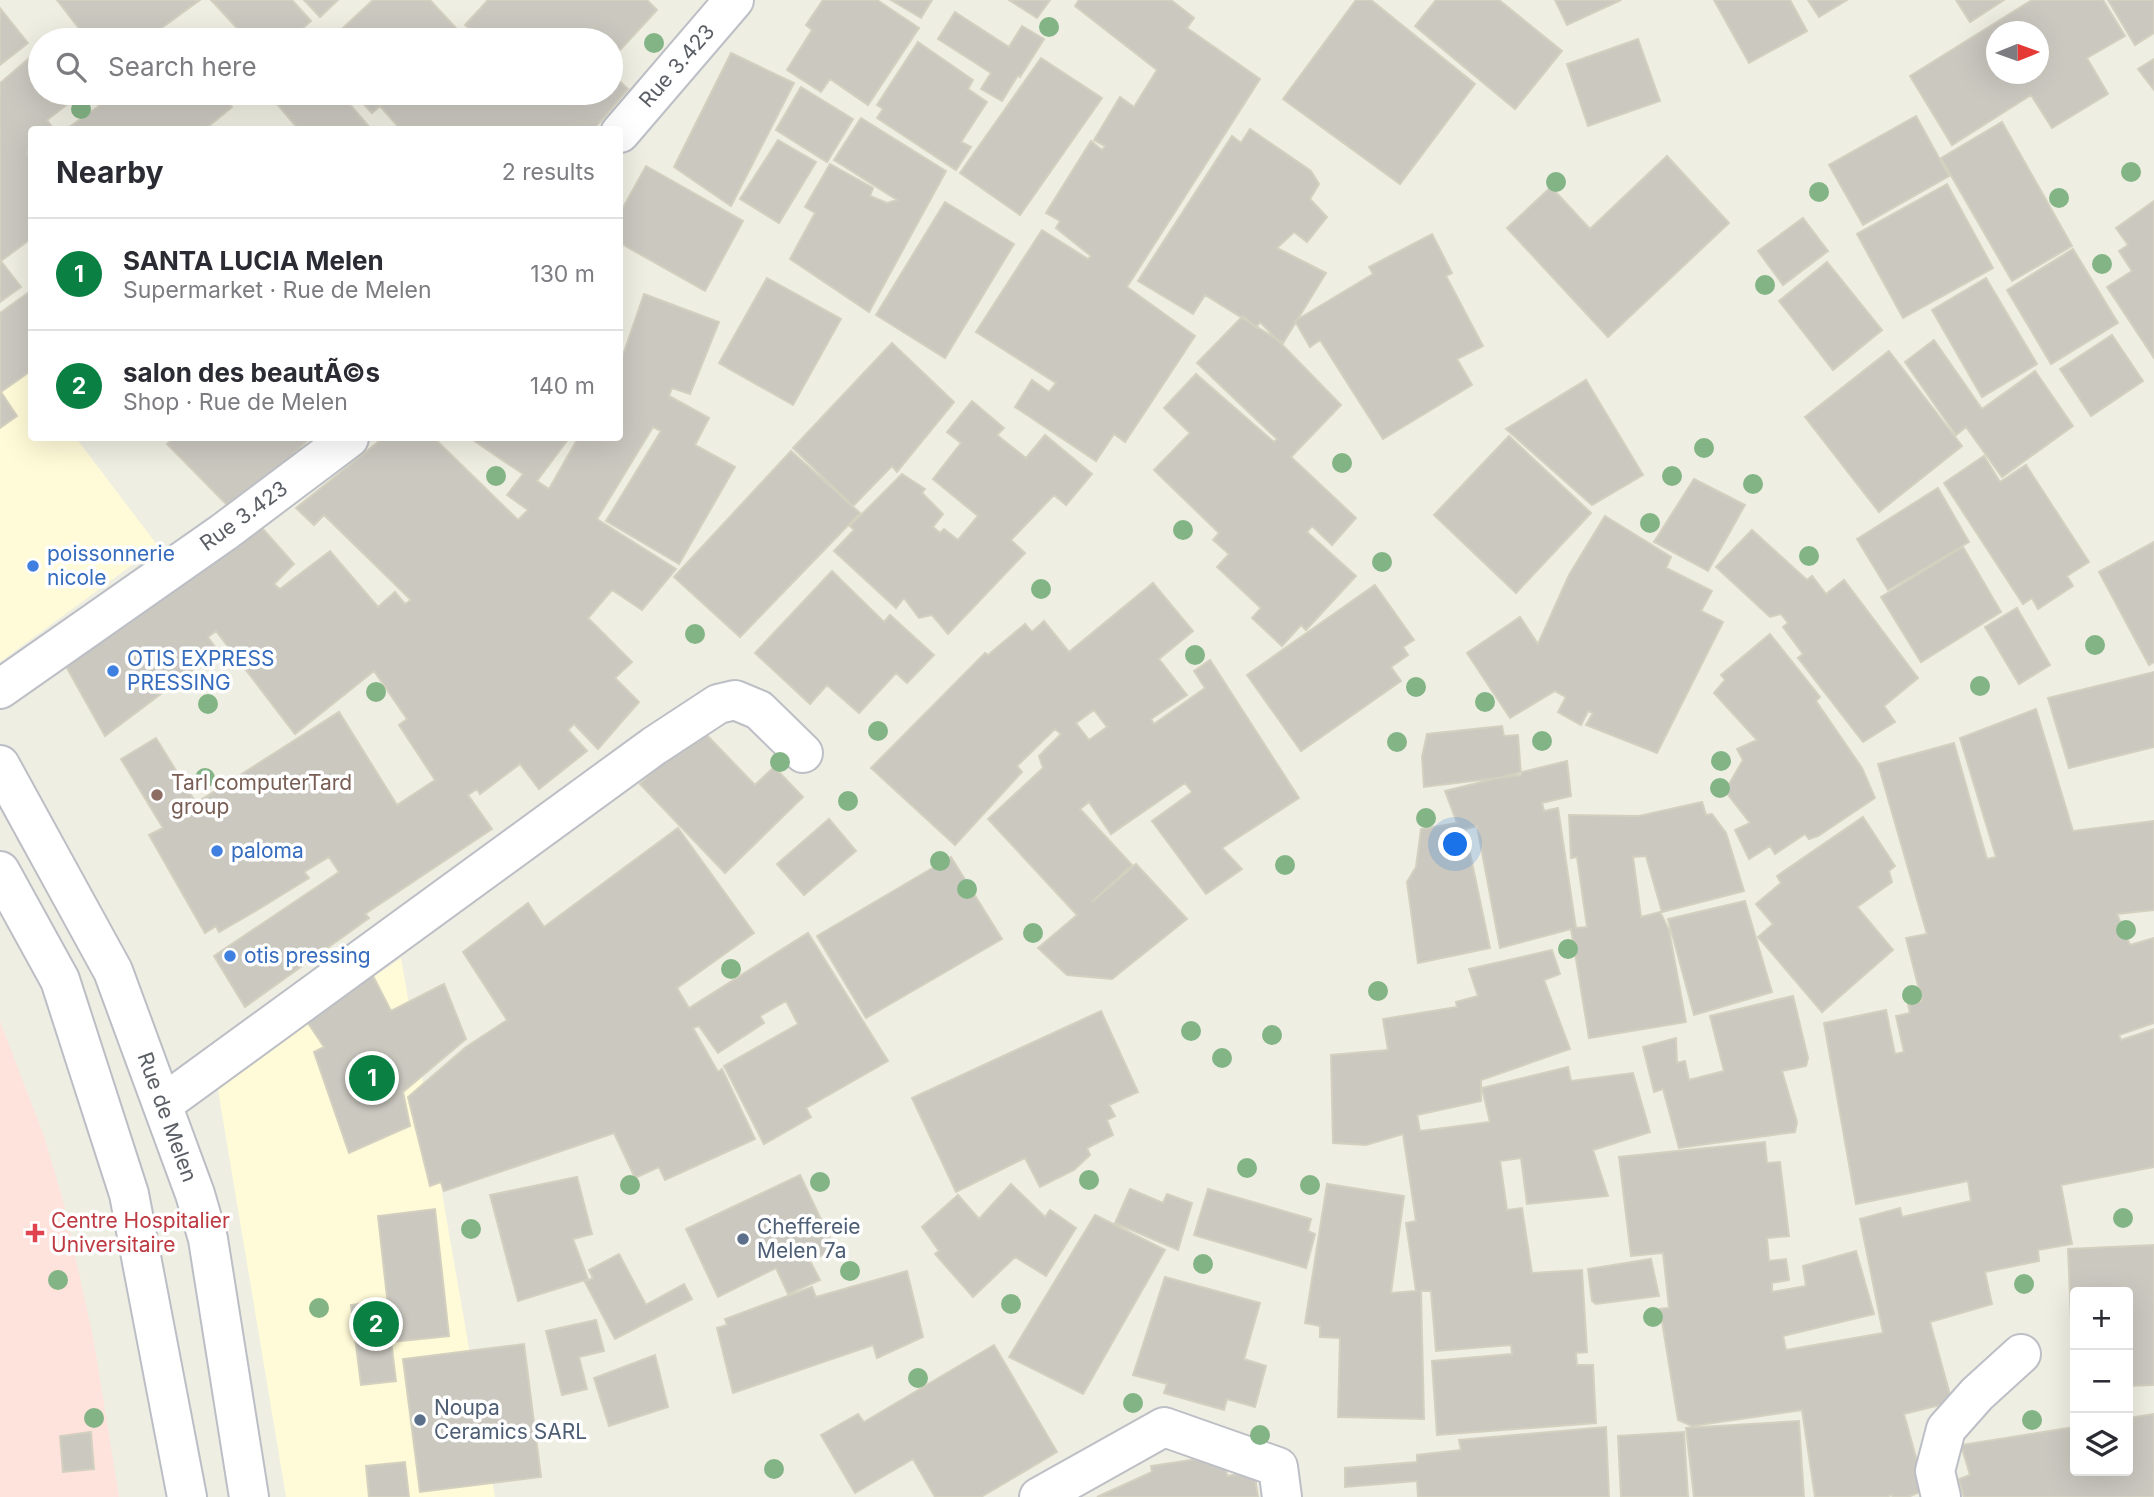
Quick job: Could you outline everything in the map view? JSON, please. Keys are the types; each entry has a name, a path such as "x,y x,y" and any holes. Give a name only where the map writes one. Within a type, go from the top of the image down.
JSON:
{"street":[{"name":"Rue 3.423","path":"623,130 734,0"},
{"name":"Rue 3.423","path":"0,689 224,532 345,441"},
{"path":"163,1104 643,754 718,704 735,700 759,710 803,753"},
{"name":"Rue de Melen","path":"0,765 113,971 195,1194 208,1239 249,1497"},
{"path":"0,871 60,980 129,1194 187,1497"},
{"path":"1941,1497 1935,1471 1947,1429 1977,1394 2021,1354"},
{"path":"1039,1497 1164,1427 1278,1467 1282,1497"}],"shaded area":[{"path":"0,336 28,374 28,441 78,441 158,546 0,662"},
{"path":"401,958 495,1497 286,1497 217,1084"},
{"name":"Centre Hospitalier Universitaire","path":"0,1021 44,1136 64,1204 94,1342 119,1497 0,1497"}],"building":[{"path":"57,0 200,0 162,28 79,28"},
{"path":"211,0 292,0 311,21 303,28 237,28"},
{"path":"304,0 338,0 320,17"},
{"path":"373,0 430,0 456,28 343,28"},
{"path":"488,0 647,0 657,10 623,47 623,28 468,28 465,25"},
{"path":"823,0 877,0 919,28 868,105 830,79 821,92 787,70 812,30 806,25"},
{"path":"891,0 932,0 921,18"},
{"path":"1009,0 1050,0 1037,18"},
{"path":"1079,0 1171,0 1194,18 1187,28 1260,79 1127,287 1195,336 1125,442 1114,434 1096,461 1015,407 1032,380 1049,392 1056,383 976,332 1042,230 1088,259 1091,256 1056,228 1060,221 1046,213 1091,141 1102,150 1105,146 1094,140 1120,97 1134,107 1157,70 1075,6"},
{"path":"1356,0 1371,0 1475,84 1400,184 1283,99"},
{"path":"1436,0 1499,0 1562,51 1515,109 1415,26"},
{"path":"1555,0 1621,0 1567,25"},
{"path":"1714,0 1790,0 1807,31 1749,63"},
{"path":"1808,0 1847,0 1819,17"},
{"path":"1956,0 2004,0 1970,22"},
{"path":"2032,0 2103,0 2125,36 2087,58 2108,94 2052,128 2031,95 1952,145 1910,76 1986,29 1986,84 2049,84 2049,21 1998,21"},
{"path":"2108,0 2154,0 2154,33 2135,45"},
{"path":"0,8 28,43 0,65"},
{"path":"955,12 1009,47 1022,26 1044,39 1002,101 981,89 991,73 938,39"},
{"path":"1638,39 1660,101 1588,126 1567,64"},
{"path":"918,42 973,80 968,89 987,102 961,142 971,147 956,170 877,118 883,109 877,105"},
{"path":"731,53 794,83 731,206 674,167"},
{"path":"1041,58 1102,98 1020,215 960,173"},
{"path":"28,59 28,105 66,105 47,120 52,126 28,126 28,241 1,261 21,287 0,302 0,83"},
{"path":"2154,59 2154,90 2138,69"},
{"path":"801,87 853,119 827,162 776,130"},
{"path":"278,105 350,105 369,126 296,126"},
{"path":"364,105 614,105 596,126 398,126 380,106 372,113"},
{"path":"99,106 232,107 209,126 71,126"},
{"path":"1916,116 1949,176 1863,225 1829,165"},
{"path":"861,118 946,171 869,312 790,259 815,213 805,207 830,164 873,188 870,196 887,203 897,200 834,160"},
{"path":"2002,122 2072,246 2012,281 1941,158"},
{"path":"1250,129 1311,171 1319,184 1310,199 1327,217 1307,242 1294,232 1277,248 1326,273 1283,343 1205,295 1193,314 1138,281 1232,136 1241,143"},
{"path":"778,140 816,162 779,223 740,199"},
{"path":"1667,156 1729,223 1608,337 1507,228 1551,187 1590,229"},
{"path":"646,166 743,221 705,291 623,245 623,208"},
{"path":"1947,184 1993,268 1903,318 1857,234"},
{"path":"2154,201 2154,358 2107,287 2132,271 2119,251 2128,245 2116,228"},
{"path":"945,202 1014,244 945,358 876,315"},
{"path":"1803,218 1828,251 1783,285 1758,251"},
{"path":"1432,234 1452,273 1446,276 1483,346 1457,359 1472,385 1383,439 1320,340 1310,347 1295,321 1373,274 1369,267"},
{"path":"2073,249 2118,323 2051,364 2007,290"},
{"path":"1827,262 1882,330 1833,370 1779,301"},
{"path":"767,278 841,319 793,405 719,363"},
{"path":"1986,278 2037,364 1982,397 1932,310"},
{"path":"28,293 28,373 1,392 17,416 0,428 0,313"},
{"path":"644,294 719,322 690,394 672,388 669,396 709,418 695,445 735,467 679,564 606,521 661,431 653,427 597,519 676,569 642,610 612,590 588,618 632,662 615,678 639,702 598,749 574,724 568,730 587,751 539,789 520,764 480,794 477,789 468,795 492,829 365,914 369,918 245,1007 214,956 339,872 329,857 304,872 309,878 254,912 219,932 216,926 205,933 149,835 163,828 121,759 156,738 196,803 339,712 397,805 435,780 399,725 407,719 374,671 295,734 216,631 208,637 218,651 105,736 63,661 256,521 294,564 274,584 280,589 330,551 378,607 395,592 405,604 411,600 324,515 314,525 296,508 379,441 437,441 518,520 528,510 507,495 523,474 474,441 567,441 537,481 549,489 576,441 623,441 623,355"},
{"path":"1243,316 1256,328 1260,322 1341,405 1291,457 1356,518 1332,545 1312,526 1307,532 1356,576 1306,630 1301,625 1282,646 1252,618 1261,608 1217,567 1229,554 1213,540 1219,533 1154,470 1190,433 1164,408 1196,374 1274,442 1277,439 1197,363"},
{"path":"2112,335 2143,381 2091,416 2060,369"},
{"path":"1934,340 1982,409 2035,371 2073,426 2002,477 1966,427 1956,435 1905,362"},
{"path":"892,343 954,402 897,472 892,466 853,506 793,448"},
{"path":"1889,351 1962,446 1879,512 1805,417"},
{"path":"1586,380 1643,475 1592,505 1506,429"},
{"path":"972,401 1004,428 997,435 1026,458 1045,435 1092,474 1066,505 1054,495 1011,540 1025,553 948,634 932,615 919,618 904,598 896,608 834,551 854,530 850,526 902,474 925,489 922,493 943,514 933,527 940,533 944,529 958,540 978,516 933,479 961,443 947,432"},
{"path":"1509,436 1591,513 1516,593 1434,515"},
{"path":"170,441 307,441 234,512 167,444"},
{"path":"791,451 860,513 740,637 674,577"},
{"path":"1984,456 2000,482 2026,465 2089,562 2067,576 2073,586 2038,609 2032,598 2023,604 1944,483"},
{"path":"1694,479 1745,505 1708,571 1654,542"},
{"path":"1938,488 1969,542 1888,590 1857,539"},
{"path":"1605,516 1671,557 1666,568 1712,591 1701,611 1723,622 1657,753 1586,725 1593,713 1588,711 1581,725 1558,712 1566,697 1555,691 1510,718 1467,653 1520,617 1538,644 1569,575"},
{"path":"1752,530 1807,580 1812,576 1826,594 1844,580 1918,678 1884,706 1895,722 1863,742 1798,658 1803,654 1783,627 1788,623 1781,614 1770,617 1716,567"},
{"path":"2154,542 2154,662 2149,665 2099,572"},
{"path":"1963,547 2001,612 1921,662 1881,597"},
{"path":"832,571 884,622 890,615 934,655 907,683 896,673 859,713 827,685 810,704 755,653"},
{"path":"1153,583 1193,631 1159,659 1187,695 1151,719 1154,724 1205,688 1194,671 1210,660 1299,798 1222,848 1242,869 1206,894 1152,821 1192,792 1185,783 1111,834 1089,802 1080,809 1132,865 1092,902 1136,864 1187,919 1112,979 1067,975 1038,948 1077,915 988,819 1043,768 1039,756 1061,734 1055,729 1017,766 1022,772 955,845 871,768 985,653 988,655 1025,624 1032,632 1044,621 1069,652","holes":["1094,710 1107,727 1089,740 1076,723"]},
{"path":"1375,585 1414,640 1403,647 1408,655 1391,667 1401,681 1301,751 1247,675"},
{"path":"2017,608 2050,665 2019,684 1985,627"},
{"path":"1770,634 1820,697 1816,701 1862,768 1875,798 1818,836 1809,839 1805,834 1775,854 1770,846 1749,859 1735,830 1750,823 1725,791 1743,760 1737,749 1757,740 1714,693 1725,680 1721,675"},
{"path":"2154,672 2154,747 2069,768 2048,698"},
{"path":"2036,709 2073,831 2154,821 2154,910 2117,914 2130,945 2154,938 2154,1023 2119,1035 2121,1040 2154,1029 2154,1167 2061,1185 2072,1244 2038,1250 2039,1261 1985,1272 1992,1304 1930,1322 1952,1402 1904,1414 1925,1490 1908,1497 1815,1497 1802,1410 1692,1426 1678,1420 1660,1309 1669,1308 1663,1253 1631,1256 1619,1157 1765,1142 1767,1163 1780,1162 1789,1236 1767,1238 1769,1261 1786,1259 1789,1280 1772,1283 1772,1292 1806,1286 1803,1266 1856,1251 1874,1314 1783,1336 1786,1350 1883,1333 1860,1219 1900,1208 1902,1217 1971,1201 1968,1181 1856,1204 1824,1023 1886,1010 1895,1054 1904,1052 1896,1016 1910,1013 1908,1004 1922,1001 1906,938 1927,934 1878,764 1954,743 1987,859 1996,857 1960,738"},
{"path":"1502,726 1504,736 1518,735 1521,775 1424,787 1422,757 1427,734"},
{"path":"699,727 755,785 774,767 803,797 725,873 640,784"},
{"path":"1567,761 1571,796 1542,803 1544,811 1558,808 1576,928 1587,927 1577,857 1571,858 1569,815 1639,816 1702,802 1706,815 1712,814 1726,833 1744,891 1662,912 1646,856 1633,857 1641,917 1660,912 1669,930 1686,1022 1589,1038 1571,929 1500,948 1477,826 1465,829 1490,948 1418,963 1407,882 1416,867 1421,829 1457,823 1445,791"},
{"path":"1863,817 1895,866 1889,871 1892,882 1857,907 1893,950 1822,1012 1758,937 1773,924 1756,904 1781,883 1777,876"},
{"path":"829,819 856,851 804,895 777,864"},
{"path":"678,828 754,933 677,988 689,1008 808,933 888,1061 806,1108 811,1117 764,1144 724,1066 798,1024 786,1001 760,1016 764,1023 718,1053 699,1026 693,1028 718,1072 722,1069 755,1139 665,1180 659,1167 635,1178 614,1133 444,1191 441,1182 430,1186 408,1097 466,1047 507,1020 463,952 528,903 544,927"},
{"path":"951,857 1002,939 866,1018 817,936"},
{"path":"1745,901 1772,992 1694,1015 1668,919"},
{"path":"1552,950 1560,974 1544,980 1570,1049 1481,1080 1481,1101 1417,1115 1420,1131 1490,1122 1482,1088 1568,1067 1571,1081 1633,1073 1650,1132 1593,1150 1608,1196 1527,1204 1521,1158 1500,1161 1507,1210 1522,1208 1532,1273 1582,1270 1587,1352 1576,1353 1577,1365 1593,1365 1596,1423 1437,1435 1432,1361 1512,1354 1511,1345 1436,1351 1431,1291 1421,1291 1424,1419 1338,1417 1340,1338 1320,1337 1320,1326 1305,1323 1327,1184 1404,1196 1391,1293 1416,1291 1406,1223 1416,1221 1403,1134 1366,1145 1333,1143 1331,1055 1388,1050 1383,1019 1457,1007 1456,1002 1478,996 1469,969"},
{"path":"372,974 391,1011 444,984 466,1039 403,1092 410,1126 349,1153 314,1052 324,1047 302,1014"},
{"path":"1793,996 1808,1058 1806,1066 1782,1071 1797,1122 1795,1132 1679,1148 1663,1089 1654,1092 1643,1047 1676,1038 1677,1063 1685,1061 1689,1080 1724,1071 1710,1016"},
{"path":"1101,1011 1138,1092 1109,1105 1115,1116 1107,1120 1113,1135 1087,1148 1090,1155 1074,1170 1040,1187 1025,1158 956,1192 912,1098"},
{"path":"800,1175 835,1249 810,1261 820,1280 788,1294 776,1268 718,1297 686,1229"},
{"path":"577,1177 592,1234 573,1239 588,1279 518,1301 490,1195"},
{"path":"1011,1184 1045,1217 1050,1210 1076,1228 1046,1276 1015,1257 973,1297 935,1254 939,1251 922,1227 958,1195 979,1219"},
{"path":"1130,1189 1163,1203 1167,1194 1192,1203 1178,1250 1115,1223"},
{"path":"1208,1189 1311,1219 1308,1231 1315,1234 1306,1268 1194,1235"},
{"path":"435,1209 449,1336 392,1342 378,1216"},
{"path":"1095,1215 1165,1250 1083,1394 1009,1357"},
{"path":"2154,1245 2154,1385 2133,1386 2133,1287 2070,1287 2070,1296 2068,1249"},
{"path":"619,1254 646,1305 684,1284 692,1299 615,1339 585,1282 593,1278 589,1270"},
{"path":"1651,1259 1659,1296 1596,1304 1592,1301 1588,1269"},
{"path":"907,1271 923,1337 877,1358 873,1345 733,1393 717,1328 727,1325 725,1319 812,1287 816,1297"},
{"path":"1165,1277 1260,1303 1244,1359 1266,1366 1255,1407 1227,1399 1224,1410 1164,1393 1167,1384 1133,1375"},
{"path":"386,1300 396,1381 361,1385 351,1305"},
{"path":"596,1320 604,1351 579,1357 587,1389 562,1395 546,1331"},
{"path":"524,1344 541,1477 420,1492 403,1359"},
{"path":"994,1345 1057,1452 981,1497 935,1497 913,1459 855,1493 821,1435 858,1414 864,1422"},
{"path":"655,1355 668,1407 609,1426 594,1378"},
{"path":"2154,1414 2154,1497 1964,1497 1959,1479 1970,1475 1961,1445 2070,1428 2070,1476 2133,1476 2133,1417"},
{"path":"1799,1421 1804,1497 1694,1497 1686,1428"},
{"path":"1606,1427 1609,1497 1418,1497 1417,1481 1345,1487 1345,1468 1417,1462 1417,1455 1461,1450 1459,1440"},
{"path":"91,1432 94,1469 63,1472 60,1436"},
{"path":"1684,1432 1688,1497 1621,1497 1618,1436"},
{"path":"1224,1455 1227,1476 1254,1471 1258,1497 1097,1497 1152,1472 1151,1466"},
{"path":"405,1462 409,1497 369,1497 366,1466"}],"place":[{"name":"poissonnerie nicole","path":"33,566"},
{"name":"OTIS EXPRESS PRESSING","path":"113,671"},
{"name":"Tarl computerTard group","path":"157,795"},
{"name":"paloma","path":"217,851"},
{"name":"otis pressing","path":"230,956"},
{"name":"SANTA LUCIA Melen","path":"372,1078"},
{"name":"Centre Hospitalier Universitaire","path":"35,1233"},
{"name":"Cheffereie Melen 7a","path":"743,1239"},
{"name":"salon des beautÃ©s","path":"376,1324"},
{"name":"Noupa Ceramics SARL","path":"420,1420"}]}
